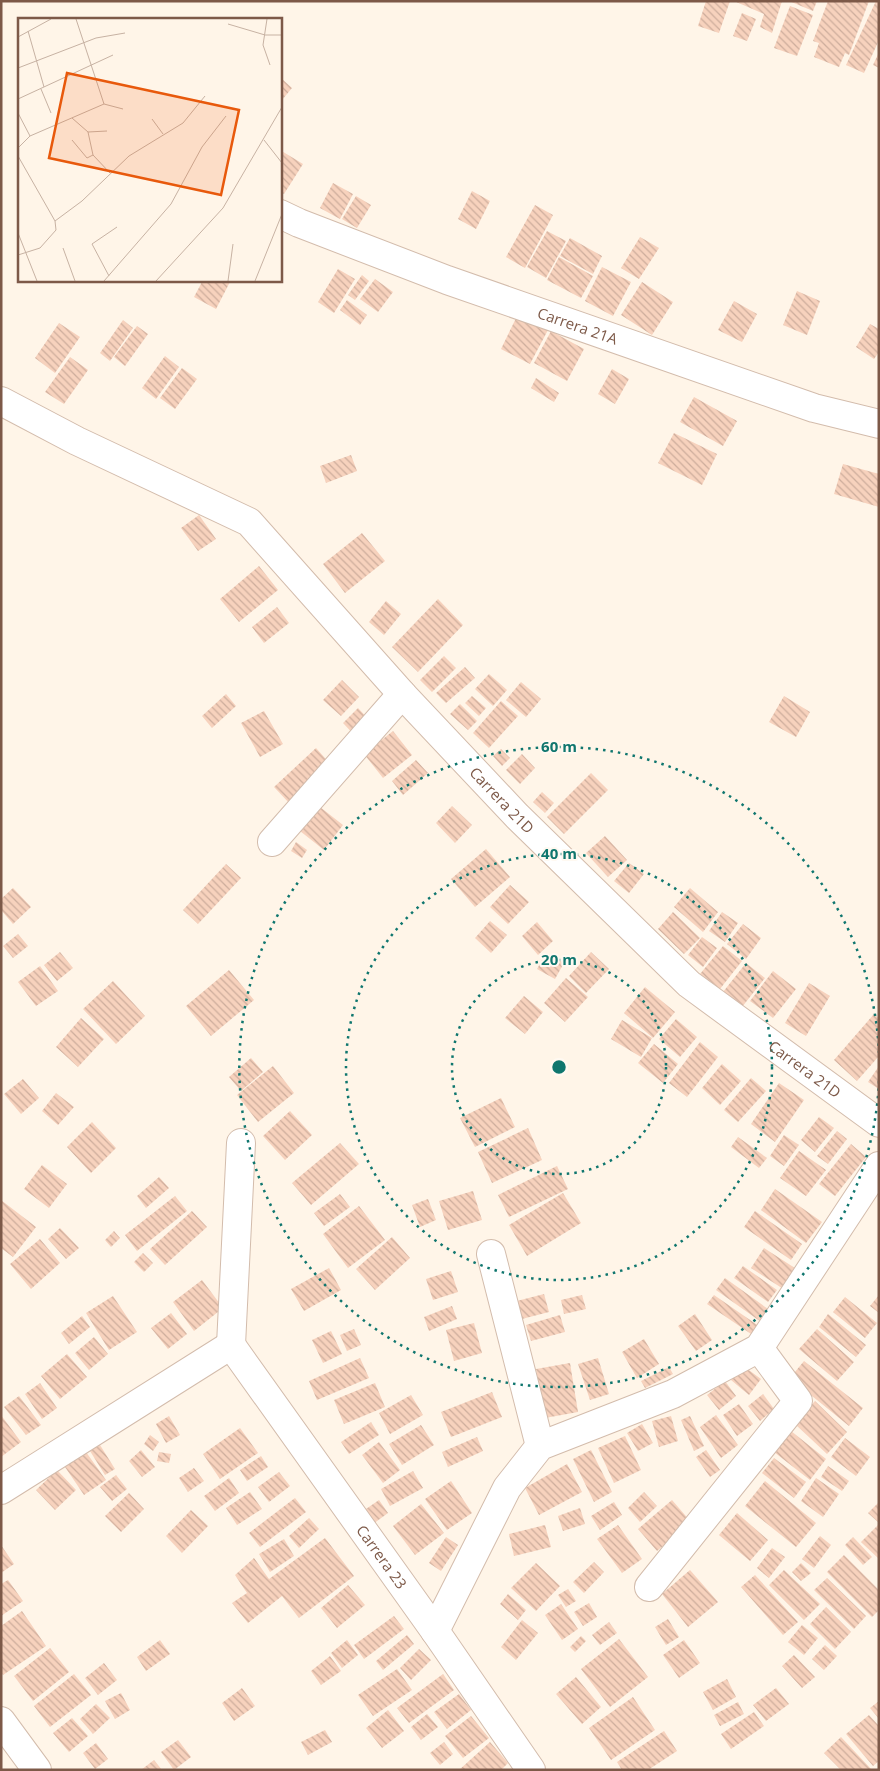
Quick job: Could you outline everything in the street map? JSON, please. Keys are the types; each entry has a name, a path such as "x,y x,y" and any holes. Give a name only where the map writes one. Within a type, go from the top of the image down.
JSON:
{"street":[{"name":"Carrera 21A","path":"281,214 298,223 456,284 814,408 879,424"},
{"name":"Carrera 21D","path":"1,400 77,441 249,522 402,694 517,816 689,984 879,1123"},
{"path":"272,842 402,694"},
{"path":"1,1490 231,1345 241,1143"},
{"path":"435,1631 507,1488 540,1446 673,1394 759,1348 879,1166"},
{"path":"491,1254 540,1446"},
{"name":"Carrera 23","path":"231,1345 435,1631 531,1770"},
{"path":"649,1588 798,1401 759,1348"},
{"path":"1,1722 37,1770"}],"building":[{"path":"706,1 730,1 719,33 698,26"},
{"path":"734,1 782,1 772,33 760,27 764,14"},
{"path":"789,1 817,1 813,11"},
{"path":"828,1 869,1 849,55 845,53 839,67 814,57 819,43 813,41"},
{"path":"876,1 879,1 879,40 864,73 846,65"},
{"path":"790,6 813,15 797,56 774,48"},
{"path":"742,13 756,19 747,41 733,36"},
{"path":"879,52 879,68 873,65"},
{"path":"281,78 292,88 281,100"},
{"path":"281,151 303,164 284,194 281,192"},
{"path":"333,183 353,194 340,219 320,208"},
{"path":"472,191 490,201 476,229 458,219"},
{"path":"356,196 371,205 357,228 342,219"},
{"path":"535,205 553,215 525,268 506,257"},
{"path":"547,231 566,241 546,278 527,267"},
{"path":"640,237 659,248 639,279 621,268"},
{"path":"570,238 602,256 593,274 560,256"},
{"path":"559,257 593,276 581,298 547,280"},
{"path":"602,267 631,282 613,316 585,301"},
{"path":"338,269 355,279 334,313 318,302"},
{"path":"362,275 369,281 355,300 348,295"},
{"path":"375,279 393,292 378,312 360,299"},
{"path":"202,281 230,281 216,309 194,297"},
{"path":"642,282 673,302 652,335 621,315"},
{"path":"797,291 820,301 807,335 783,325"},
{"path":"347,300 367,315 360,325 340,310"},
{"path":"734,301 757,314 742,342 718,330"},
{"path":"518,314 548,330 530,364 501,349"},
{"path":"123,320 133,328 110,361 100,353"},
{"path":"59,323 80,337 55,373 35,358"},
{"path":"870,324 879,329 879,352 874,359 856,347"},
{"path":"137,326 148,334 125,366 114,357"},
{"path":"551,331 584,349 567,381 534,363"},
{"path":"165,356 179,367 156,399 142,388"},
{"path":"70,357 88,370 64,404 45,392"},
{"path":"182,368 197,379 175,409 160,398"},
{"path":"612,369 629,379 615,404 598,394"},
{"path":"536,378 559,393 554,402 531,388"},
{"path":"694,397 737,421 723,446 680,422"},
{"path":"674,433 717,454 702,485 658,463"},
{"path":"351,455 357,471 326,483 320,466"},
{"path":"843,464 879,474 879,507 834,494"},
{"path":"199,515 216,539 198,551 181,528"},
{"path":"362,533 385,561 345,593 323,564"},
{"path":"259,566 278,590 239,622 220,599"},
{"path":"438,599 463,625 418,672 392,647"},
{"path":"386,601 401,614 384,635 369,622"},
{"path":"277,607 289,623 264,643 252,627"},
{"path":"444,656 456,668 432,692 420,680"},
{"path":"465,667 475,678 446,703 436,693"},
{"path":"489,674 507,690 493,706 475,689"},
{"path":"342,680 359,697 341,716 323,700"},
{"path":"521,682 541,699 526,717 506,700"},
{"path":"226,694 236,706 212,728 202,716"},
{"path":"472,696 486,708 479,716 465,703"},
{"path":"784,696 810,712 796,737 769,722"},
{"path":"501,701 518,716 489,748 473,733"},
{"path":"460,704 477,721 468,730 450,714"},
{"path":"358,708 372,723 357,738 343,723"},
{"path":"264,711 283,744 260,757 241,723"},
{"path":"393,731 412,755 383,778 364,754"},
{"path":"316,748 332,766 290,804 274,787"},
{"path":"501,749 510,758 502,766 493,756"},
{"path":"522,754 535,768 520,784 506,770"},
{"path":"416,760 428,773 403,795 392,781"},
{"path":"591,773 608,790 564,834 547,817"},
{"path":"542,792 554,803 545,813 533,802"},
{"path":"452,806 472,825 455,843 436,823"},
{"path":"320,807 343,825 324,850 300,831"},
{"path":"605,836 627,860 608,877 586,853"},
{"path":"296,842 307,850 302,858 291,851"},
{"path":"486,849 510,877 475,907 451,879"},
{"path":"629,863 644,874 629,893 614,881"},
{"path":"226,864 241,878 198,924 183,910"},
{"path":"510,885 529,902 508,924 490,907"},
{"path":"13,888 31,907 13,924 1,910 1,899"},
{"path":"690,888 718,912 703,932 674,907"},
{"path":"673,912 700,938 684,954 658,929"},
{"path":"722,912 738,923 725,942 709,931"},
{"path":"490,921 507,935 491,953 475,938"},
{"path":"537,922 553,941 538,955 522,936"},
{"path":"743,924 761,938 746,959 727,944"},
{"path":"18,934 28,946 13,958 3,946"},
{"path":"702,937 717,948 703,967 688,955"},
{"path":"723,946 742,961 720,989 700,974"},
{"path":"60,952 73,968 57,981 44,965"},
{"path":"591,952 609,969 586,993 569,976"},
{"path":"546,953 564,963 555,979 537,969"},
{"path":"746,963 765,978 742,1007 723,992"},
{"path":"40,966 58,991 36,1006 18,982"},
{"path":"229,970 254,1000 211,1036 186,1006"},
{"path":"773,971 796,989 773,1018 750,1001"},
{"path":"566,978 588,997 565,1022 544,1003"},
{"path":"113,981 145,1016 116,1044 83,1009"},
{"path":"809,983 830,996 806,1036 785,1023"},
{"path":"645,987 675,1012 653,1038 624,1013"},
{"path":"524,996 543,1012 525,1034 505,1018"},
{"path":"874,1014 879,1018 879,1056 857,1081 834,1060"},
{"path":"81,1018 104,1039 78,1067 56,1047"},
{"path":"676,1019 697,1037 680,1057 659,1039"},
{"path":"622,1020 652,1038 641,1057 611,1039"},
{"path":"700,1042 718,1057 687,1097 669,1083"},
{"path":"654,1044 678,1064 663,1083 638,1063"},
{"path":"251,1058 263,1072 241,1091 229,1077"},
{"path":"722,1064 741,1081 720,1105 702,1088"},
{"path":"273,1066 294,1093 258,1122 237,1095"},
{"path":"879,1066 879,1089 868,1082"},
{"path":"751,1078 766,1091 738,1122 724,1110"},
{"path":"23,1079 39,1098 21,1114 4,1094"},
{"path":"779,1083 804,1100 775,1142 751,1124"},
{"path":"56,1093 74,1107 58,1125 42,1111"},
{"path":"501,1098 515,1127 475,1147 460,1118"},
{"path":"290,1111 312,1135 285,1160 263,1136"},
{"path":"819,1117 834,1128 815,1152 801,1140"},
{"path":"92,1122 116,1148 91,1173 67,1147"},
{"path":"528,1128 542,1160 492,1183 478,1152"},
{"path":"837,1131 847,1139 828,1164 817,1156"},
{"path":"784,1135 799,1145 784,1166 770,1156"},
{"path":"738,1137 767,1158 759,1168 731,1147"},
{"path":"340,1143 359,1164 311,1205 292,1183"},
{"path":"851,1144 866,1157 835,1196 819,1184"},
{"path":"799,1151 826,1170 806,1196 780,1178"},
{"path":"42,1165 67,1184 49,1208 24,1189"},
{"path":"557,1166 568,1189 509,1217 498,1195"},
{"path":"159,1177 169,1188 146,1208 137,1196"},
{"path":"775,1189 822,1222 806,1243 761,1210"},
{"path":"473,1191 482,1220 448,1230 439,1201"},
{"path":"563,1193 581,1223 527,1256 509,1225"},
{"path":"340,1194 350,1207 324,1226 314,1213"},
{"path":"175,1196 187,1211 137,1251 125,1235"},
{"path":"428,1199 436,1220 420,1227 412,1205"},
{"path":"1,1200 36,1227 13,1257 1,1248"},
{"path":"359,1206 385,1240 348,1268 323,1234"},
{"path":"192,1211 207,1227 165,1265 150,1249"},
{"path":"755,1211 802,1244 791,1260 744,1227"},
{"path":"60,1228 79,1248 66,1259 48,1239"},
{"path":"114,1231 120,1238 111,1247 105,1240"},
{"path":"392,1237 410,1258 375,1290 356,1269"},
{"path":"40,1239 60,1263 31,1289 10,1264"},
{"path":"764,1248 801,1272 788,1292 751,1268"},
{"path":"143,1253 153,1263 144,1272 134,1262"},
{"path":"743,1266 777,1290 768,1302 734,1278"},
{"path":"329,1268 341,1290 304,1311 291,1289"},
{"path":"451,1271 458,1292 433,1300 426,1279"},
{"path":"725,1278 775,1314 767,1326 716,1290"},
{"path":"202,1280 223,1308 194,1331 173,1302"},
{"path":"544,1294 549,1312 518,1320 513,1302"},
{"path":"582,1295 586,1309 564,1314 561,1300"},
{"path":"714,1295 763,1329 757,1338 707,1304"},
{"path":"879,1295 879,1313 870,1306"},
{"path":"113,1296 137,1332 109,1350 86,1313"},
{"path":"845,1297 877,1323 865,1338 833,1312"},
{"path":"452,1306 457,1319 429,1331 424,1317"},
{"path":"171,1313 187,1334 168,1349 151,1328"},
{"path":"695,1314 712,1340 696,1351 678,1326"},
{"path":"828,1314 866,1345 856,1357 819,1327"},
{"path":"560,1315 565,1332 531,1341 526,1325"},
{"path":"82,1316 90,1327 69,1344 61,1333"},
{"path":"474,1323 482,1353 454,1361 446,1330"},
{"path":"354,1329 361,1345 347,1351 340,1335"},
{"path":"817,1329 854,1362 837,1381 799,1349"},
{"path":"331,1331 342,1354 323,1363 312,1340"},
{"path":"94,1337 108,1354 89,1370 75,1353"},
{"path":"644,1339 659,1364 637,1378 622,1352"},
{"path":"67,1354 87,1377 60,1399 41,1376"},
{"path":"360,1358 369,1378 317,1400 309,1381"},
{"path":"598,1358 609,1394 590,1400 578,1364"},
{"path":"804,1361 863,1408 849,1426 790,1378"},
{"path":"570,1363 578,1412 545,1418 536,1369"},
{"path":"742,1365 761,1379 749,1395 731,1380"},
{"path":"669,1367 673,1374 645,1388 641,1381"},
{"path":"725,1381 736,1396 719,1410 707,1395"},
{"path":"40,1383 57,1408 42,1419 25,1394"},
{"path":"375,1383 385,1407 344,1424 334,1400"},
{"path":"492,1392 502,1417 451,1437 441,1412"},
{"path":"763,1394 774,1409 760,1421 748,1406"},
{"path":"411,1395 423,1415 390,1434 379,1413"},
{"path":"19,1396 41,1425 26,1435 4,1407"},
{"path":"815,1401 847,1432 827,1454 794,1423"},
{"path":"739,1404 753,1424 737,1436 723,1415"},
{"path":"1,1415 21,1442 1,1457"},
{"path":"716,1415 738,1445 721,1458 700,1427"},
{"path":"169,1416 180,1435 166,1443 156,1424"},
{"path":"671,1416 678,1441 659,1447 652,1421"},
{"path":"690,1416 704,1446 694,1451 681,1420"},
{"path":"371,1422 379,1435 349,1454 341,1442"},
{"path":"642,1424 653,1443 638,1451 627,1433"},
{"path":"421,1425 434,1445 402,1465 389,1444"},
{"path":"240,1428 258,1453 220,1479 203,1454"},
{"path":"791,1431 826,1459 810,1480 774,1452"},
{"path":"150,1435 159,1442 153,1451 144,1444"},
{"path":"625,1436 641,1470 614,1483 598,1448"},
{"path":"477,1437 483,1451 448,1467 442,1452"},
{"path":"845,1438 870,1457 856,1476 831,1457"},
{"path":"379,1442 400,1470 383,1483 362,1455"},
{"path":"100,1445 115,1469 105,1475 90,1451"},
{"path":"141,1450 155,1467 142,1477 129,1461"},
{"path":"591,1450 612,1492 594,1502 573,1459"},
{"path":"706,1450 720,1470 710,1477 696,1457"},
{"path":"86,1452 106,1480 84,1495 65,1467"},
{"path":"159,1452 171,1454 169,1463 157,1461"},
{"path":"261,1456 268,1467 247,1481 240,1470"},
{"path":"774,1458 806,1482 794,1498 762,1473"},
{"path":"567,1464 582,1492 539,1515 525,1488"},
{"path":"828,1466 849,1481 842,1491 821,1477"},
{"path":"194,1468 204,1481 188,1492 179,1478"},
{"path":"57,1470 76,1490 55,1510 36,1490"},
{"path":"413,1471 423,1488 390,1506 381,1489"},
{"path":"279,1472 290,1486 269,1502 258,1487"},
{"path":"116,1475 127,1489 112,1501 100,1487"},
{"path":"229,1478 239,1493 215,1511 204,1496"},
{"path":"816,1478 839,1494 823,1517 801,1501"},
{"path":"451,1481 472,1513 447,1530 425,1499"},
{"path":"765,1481 816,1523 796,1547 745,1506"},
{"path":"250,1492 262,1509 237,1525 226,1508"},
{"path":"644,1492 657,1506 640,1522 628,1508"},
{"path":"129,1493 144,1509 121,1532 105,1516"},
{"path":"295,1498 306,1512 260,1547 249,1533"},
{"path":"379,1500 388,1513 373,1524 363,1511"},
{"path":"672,1500 691,1522 657,1551 638,1529"},
{"path":"614,1502 622,1515 600,1530 591,1516"},
{"path":"879,1502 879,1523 868,1513"},
{"path":"421,1504 444,1533 415,1555 393,1526"},
{"path":"580,1508 585,1524 563,1531 558,1516"},
{"path":"191,1510 208,1526 182,1553 166,1536"},
{"path":"737,1513 768,1540 750,1561 719,1535"},
{"path":"309,1518 319,1529 299,1548 289,1536"},
{"path":"545,1525 551,1547 514,1556 509,1534"},
{"path":"618,1525 642,1559 622,1573 597,1539"},
{"path":"879,1526 879,1559 861,1542"},
{"path":"820,1536 831,1545 814,1568 802,1559"},
{"path":"446,1537 458,1545 441,1571 429,1563"},
{"path":"853,1537 872,1557 863,1565 845,1545"},
{"path":"325,1538 354,1576 299,1618 282,1596 248,1623 232,1603 247,1593 235,1575 254,1558 269,1579"},
{"path":"284,1539 294,1556 270,1572 259,1554"},
{"path":"1,1545 14,1564 1,1573"},
{"path":"772,1548 785,1557 769,1578 757,1568"},
{"path":"844,1555 879,1590 879,1610 872,1617 827,1572"},
{"path":"594,1562 604,1572 584,1593 573,1582"},
{"path":"536,1563 560,1586 536,1611 511,1588"},
{"path":"801,1563 811,1573 801,1581 792,1572"},
{"path":"690,1570 718,1602 688,1627 662,1594"},
{"path":"784,1570 820,1604 804,1620 769,1585"},
{"path":"755,1575 798,1622 783,1635 741,1587"},
{"path":"827,1578 866,1616 854,1629 814,1590"},
{"path":"8,1580 23,1601 1,1616 1,1584"},
{"path":"348,1585 365,1605 337,1628 321,1608"},
{"path":"568,1589 576,1601 566,1607 558,1595"},
{"path":"508,1594 526,1610 518,1620 500,1604"},
{"path":"589,1603 597,1617 583,1626 574,1612"},
{"path":"561,1604 578,1629 562,1640 545,1615"},
{"path":"826,1607 851,1632 835,1649 810,1624"},
{"path":"22,1611 46,1646 3,1675 1,1672 1,1626"},
{"path":"394,1616 404,1629 364,1659 354,1645"},
{"path":"668,1619 679,1637 666,1645 655,1627"},
{"path":"522,1620 538,1633 516,1660 501,1647"},
{"path":"609,1622 617,1633 600,1645 592,1635"},
{"path":"802,1625 818,1638 804,1655 788,1642"},
{"path":"407,1635 414,1644 383,1670 376,1661"},
{"path":"581,1636 586,1641 575,1652 570,1647"},
{"path":"619,1639 648,1677 610,1707 581,1669"},
{"path":"160,1640 170,1654 146,1671 137,1657"},
{"path":"347,1640 358,1655 342,1668 331,1653"},
{"path":"684,1640 700,1663 679,1678 663,1655"},
{"path":"825,1645 837,1656 824,1670 812,1659"},
{"path":"50,1648 69,1672 33,1701 14,1676"},
{"path":"419,1649 431,1660 411,1680 400,1668"},
{"path":"794,1655 815,1677 802,1688 782,1666"},
{"path":"330,1656 341,1671 321,1685 311,1671"},
{"path":"104,1663 117,1680 98,1695 85,1678"},
{"path":"397,1669 412,1690 373,1716 358,1695"},
{"path":"74,1674 91,1695 50,1727 34,1706"},
{"path":"443,1674 454,1690 409,1723 397,1708"},
{"path":"576,1677 601,1707 582,1724 556,1694"},
{"path":"727,1679 736,1697 713,1710 703,1692"},
{"path":"242,1688 255,1706 234,1721 222,1703"},
{"path":"776,1688 789,1704 766,1721 753,1705"},
{"path":"121,1693 130,1710 115,1719 105,1701"},
{"path":"459,1694 471,1710 447,1729 434,1712"},
{"path":"633,1697 655,1730 611,1760 589,1728"},
{"path":"879,1701 879,1719 870,1708"},
{"path":"738,1702 744,1714 720,1726 714,1715"},
{"path":"96,1704 110,1718 93,1734 80,1719"},
{"path":"388,1710 404,1731 382,1748 366,1728"},
{"path":"754,1712 764,1726 731,1749 721,1734"},
{"path":"427,1714 438,1727 421,1740 411,1727"},
{"path":"869,1715 879,1726 879,1761 873,1766 846,1734"},
{"path":"471,1716 489,1738 463,1758 445,1736"},
{"path":"72,1718 88,1736 69,1752 53,1733"},
{"path":"325,1730 332,1742 308,1755 301,1742"},
{"path":"664,1731 677,1751 648,1770 622,1770 617,1762"},
{"path":"841,1737 872,1770 841,1770 824,1753"},
{"path":"178,1740 191,1757 174,1770 161,1752"},
{"path":"444,1742 453,1754 440,1765 430,1753"},
{"path":"490,1742 508,1763 501,1770 459,1770"},
{"path":"96,1743 108,1759 95,1769 83,1753"},
{"path":"154,1760 162,1770 141,1770"}]}
